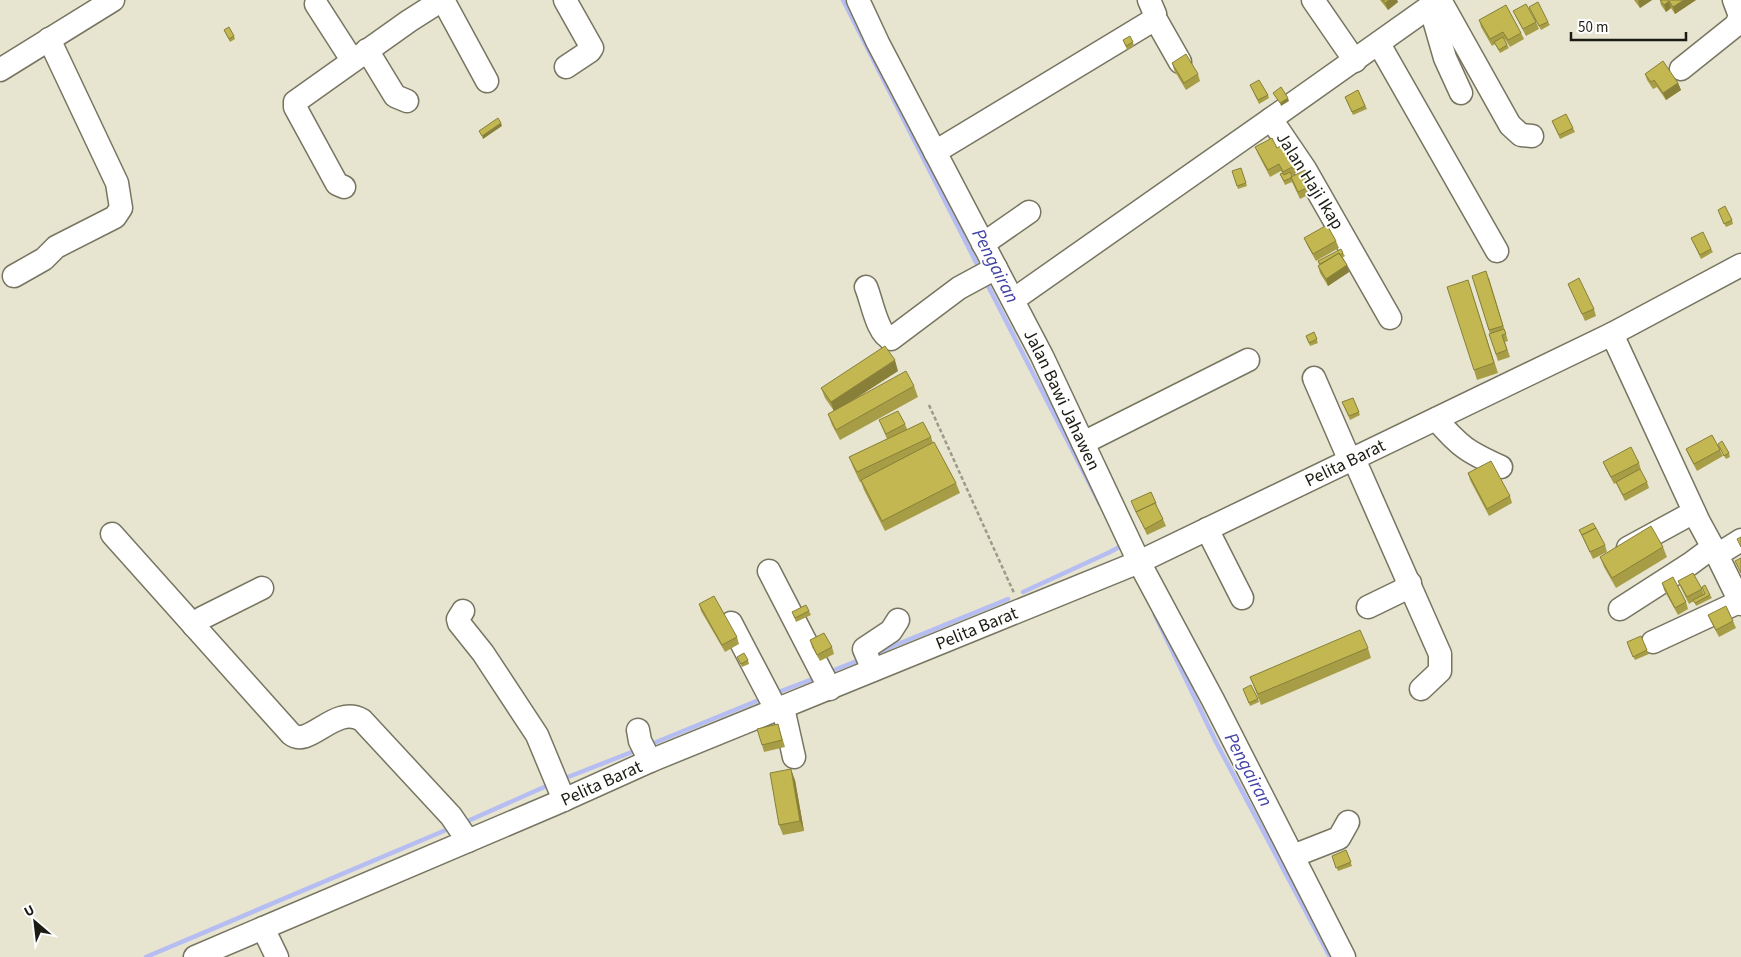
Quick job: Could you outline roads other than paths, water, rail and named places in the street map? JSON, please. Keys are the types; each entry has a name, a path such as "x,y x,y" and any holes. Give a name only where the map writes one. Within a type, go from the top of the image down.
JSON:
{"street":[{"path":"0,70 113,0"},
{"path":"344,187 336,184 294,107 298,98 443,0 487,81"},
{"path":"566,0 592,48 566,67"},
{"name":"Jalan Bawi Jahawen","path":"858,0 1013,300 1139,562 1344,957"},
{"path":"1313,0 1355,61"},
{"path":"1682,69 1736,25 1740,16 1734,0"},
{"path":"1436,2 1445,58 1461,93"},
{"path":"1436,2 1510,125 1521,135 1532,136"},
{"name":"Jalan Haji Ikap","path":"1390,318 1305,169 1271,119 1436,2"},
{"path":"316,4 395,96 407,101"},
{"path":"935,152 1152,9 1180,62"},
{"path":"14,276 44,258 56,247 115,217 121,208 117,184 49,39"},
{"path":"1379,44 1497,251"},
{"path":"1013,300 1271,119"},
{"path":"983,244 1029,212"},
{"name":"Pelita Barat","path":"195,957 564,800 650,761 1139,562 1612,334 1741,265"},
{"path":"866,287 880,330 885,337 891,339 959,288 996,268"},
{"path":"1612,334 1694,512 1740,603 1653,642"},
{"path":"1083,443 1248,360"},
{"path":"1314,378 1410,583 1440,654 1440,670 1421,689"},
{"path":"1436,419 1457,444 1472,454 1501,467"},
{"path":"1614,556 1694,512"},
{"path":"1208,529 1242,598"},
{"path":"112,534 295,737 303,738 341,717 349,715 362,720 451,816 468,841"},
{"path":"1620,609 1690,564 1741,540"},
{"path":"769,571 830,689"},
{"path":"1368,608 1410,583"},
{"path":"194,626 202,618 262,588"},
{"path":"463,611 458,619 459,623 483,653 537,735 564,800"},
{"path":"873,670 864,649 891,632 898,620"},
{"path":"731,623 780,709 794,757"},
{"path":"638,730 640,741 650,761"},
{"path":"1293,856 1340,838 1348,822"},
{"path":"264,928 277,957"}],"waterway":[{"name":"Pengairan","path":"843,0 979,268"},
{"name":"Pengairan","path":"985,280 1100,504"},
{"path":"1023,592 1110,552 1121,546 1119,543"},
{"path":"876,653 1008,599"},
{"name":"Pengairan","path":"1155,615 1216,742 1330,957"},
{"path":"829,672 862,659"},
{"path":"776,693 818,677"},
{"path":"649,745 764,698"},
{"path":"563,779 637,750"},
{"path":"470,820 551,784"},
{"path":"146,957 446,830"}]}
